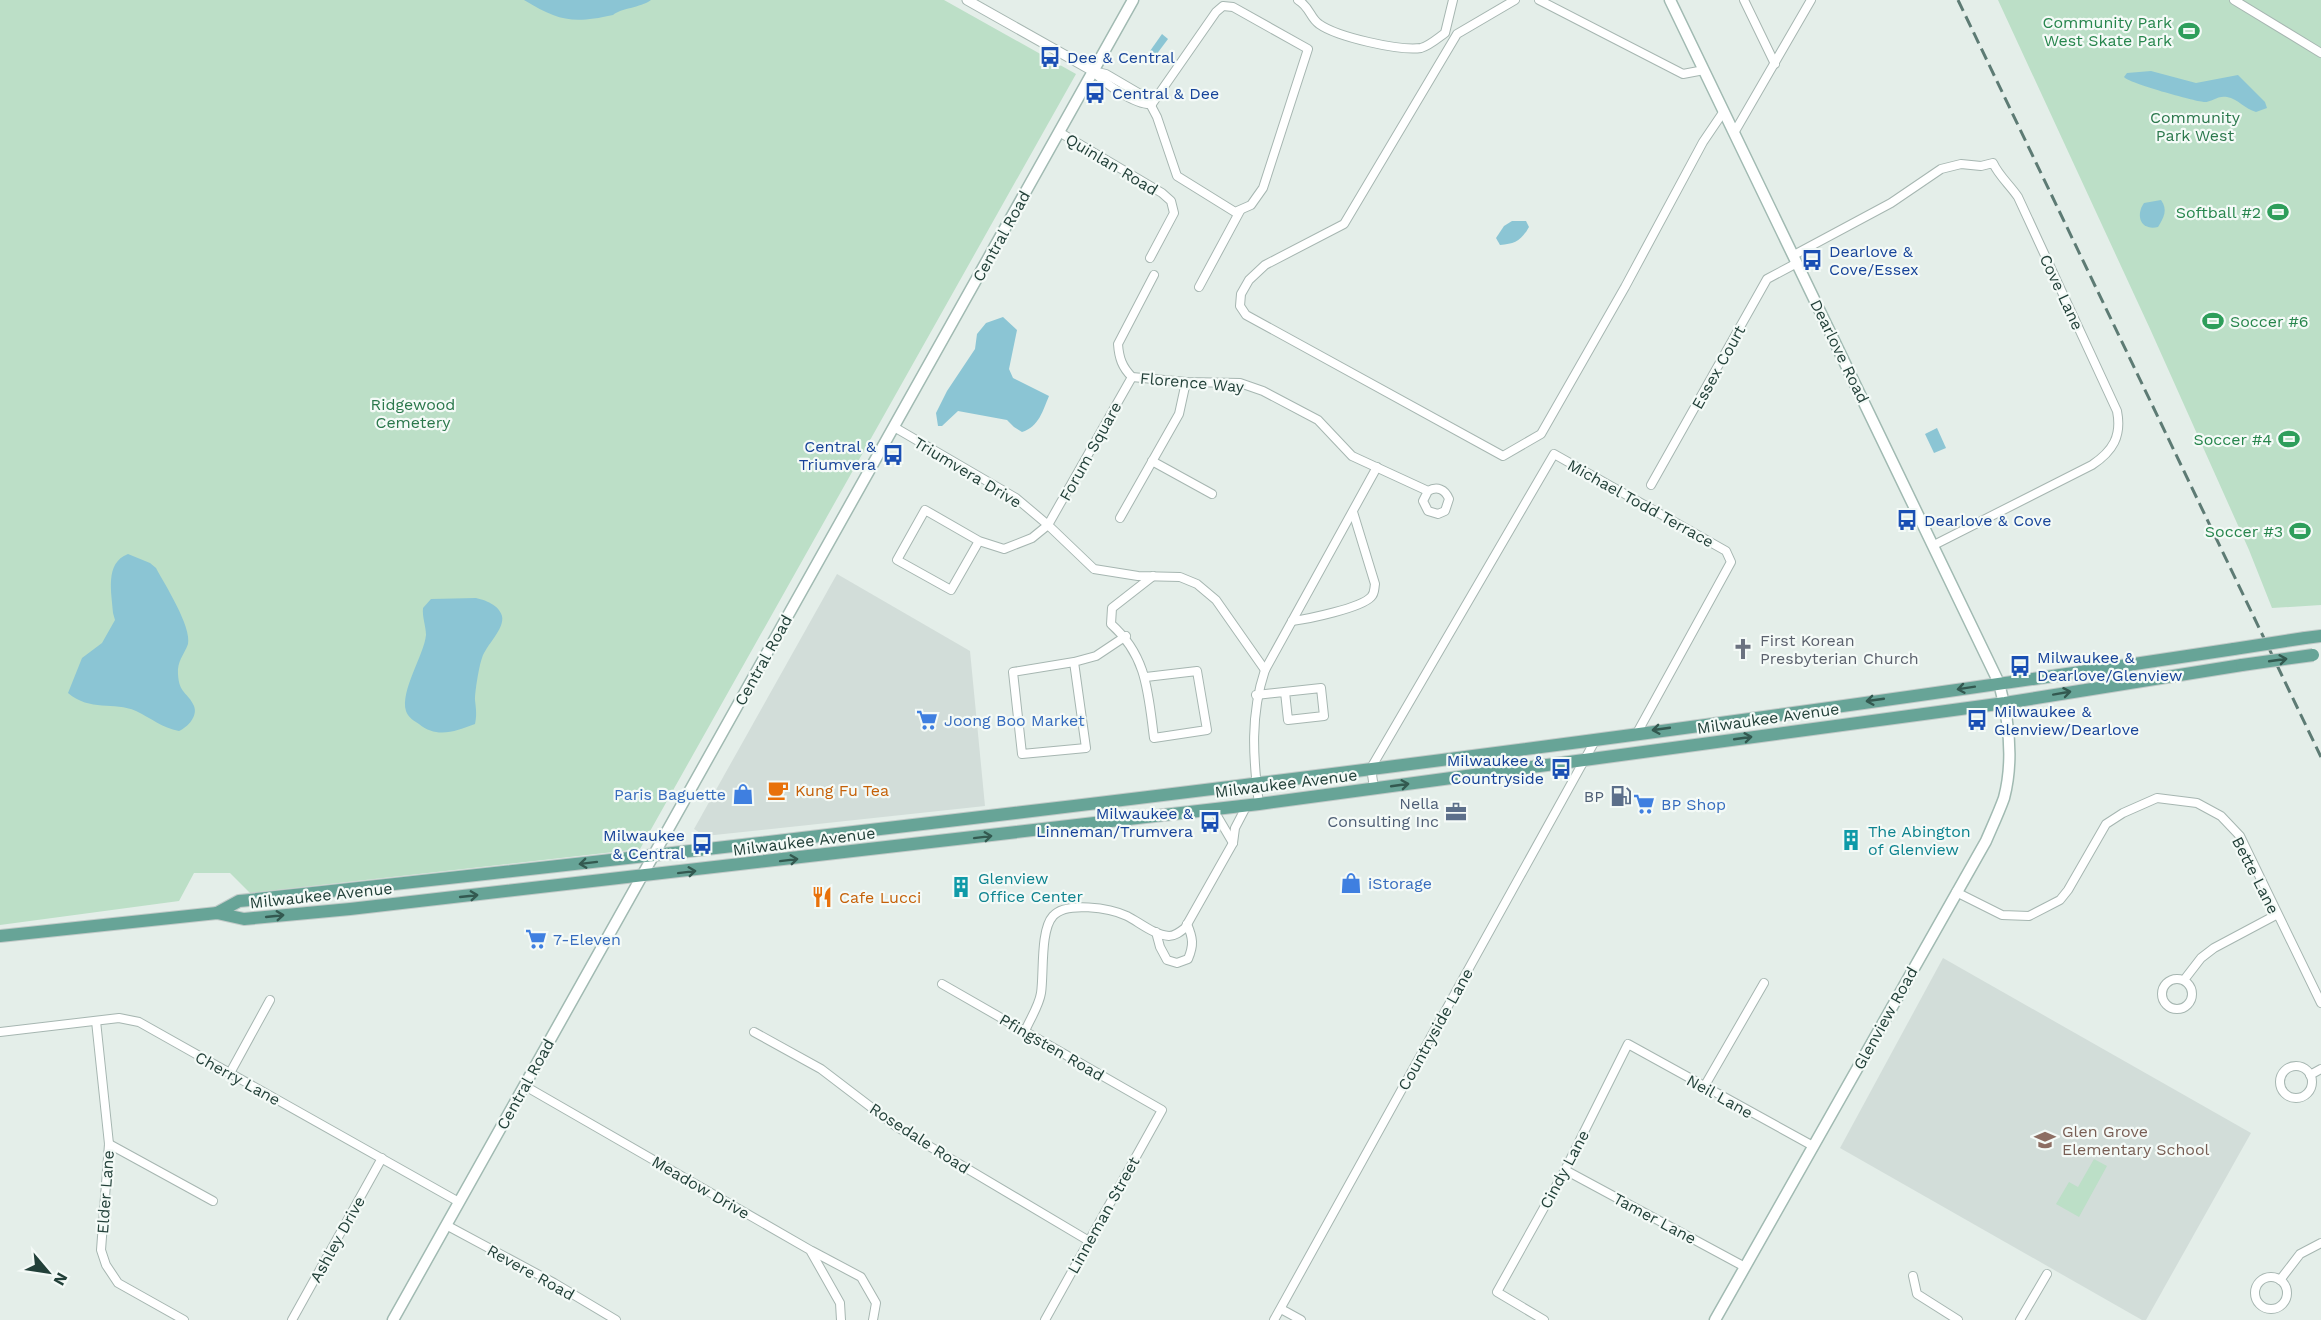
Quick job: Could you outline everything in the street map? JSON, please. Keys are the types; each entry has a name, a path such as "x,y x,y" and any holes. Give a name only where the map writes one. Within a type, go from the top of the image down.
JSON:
{"main road":[{"name":"Central Road","path":"393,1320 1133,0"},
{"name":"Dearlove Road","path":"1670,0 1934,545 1999,683 2005,703"},
{"name":"Milwaukee Avenue","path":"217,913 238,901 908,826 1256,783 2040,679 2321,636"},
{"name":"Milwaukee Avenue","path":"217,913 244,919 642,877 1253,805 2005,703 2317,654"},
{"name":"Glenview Road","path":"1716,1320 1986,841 2003,799 2010,765 2005,703"},
{"path":"822,856 837,848 896,842 903,837 908,826"},
{"path":"0,936 217,913"}],"street":[{"path":"967,0 1147,98 1152,104 1177,176 1237,212"},
{"path":"1299,0 1306,4 1317,24 1364,41 1398,49 1424,48 1445,33 1453,0"},
{"path":"1515,0 1457,34 1344,224 1265,265 1249,280 1241,294 1240,306 1246,315 1503,456 1541,434 1625,287 1703,142 1724,111"},
{"path":"1539,0 1683,74 1704,70"},
{"path":"1743,0 1775,64"},
{"path":"1734,133 1811,0"},
{"path":"2234,0 2321,53"},
{"path":"1152,104 1216,12 1223,6 1233,7 1308,49 1263,188 1251,205 1237,212 1199,287"},
{"name":"Quinlan Road","path":"1059,132 1172,201 1174,213 1150,258"},
{"name":"Cove Lane","path":"1796,259 1950,165 1981,166 1994,163 1998,174 2011,186 2018,197 2117,411 2118,436 2110,451 2092,465 1934,545"},
{"name":"Essex Court","path":"1651,484 1767,279 1796,259"},
{"name":"Florence Way","path":"1154,275 1118,344 1119,357 1124,369 1132,377 1186,382 1240,383 1263,390 1317,420 1352,456 1377,467"},
{"name":"Forum Square","path":"1048,525 1132,377"},
{"path":"1120,518 1179,414 1186,382"},
{"name":"Triumvera Drive","path":"894,427 1016,498 1094,568 1180,578 1197,584 1216,600 1265,670"},
{"name":"Michael Todd Terrace","path":"1371,768 1554,454 1726,551 1731,562 1637,733"},
{"path":"1152,461 1212,494"},
{"path":"1025,1031 1041,995 1047,930 1051,918 1060,910 1079,907 1113,911 1169,936 1178,934 1187,924 1233,843 1235,828 1253,805 1256,783 1254,735 1256,695 1265,670 1377,467 1428,491"},
{"path":"978,541 951,590 897,560 926,510 978,541 1004,549 1032,538 1048,525"},
{"path":"1293,621 1325,615 1369,600 1374,593 1375,584 1353,512"},
{"path":"1146,677 1197,671 1207,730 1154,738 1146,677 1138,656 1126,636 1111,624 1112,608 1153,576"},
{"path":"1074,662 1086,748 1022,754 1013,672 1096,656 1126,636"},
{"path":"1256,695 1321,688 1324,716 1288,720 1285,692"},
{"name":"Countryside Lane","path":"1274,1320 1596,738"},
{"path":"1371,768 1374,788"},
{"name":"Bette Lane","path":"1956,892 2002,915 2028,916 2060,900 2106,824 2123,813 2157,798 2197,803 2221,816 2240,836 2276,915 2321,1003"},
{"path":"1213,809 1233,843"},
{"path":"2184,980 2201,958 2214,948 2276,915"},
{"path":"1156,932 1167,960 1177,963 1188,959 1192,948 1193,936 1187,924"},
{"path":"2169,980 2184,980 2191,987 2192,997 2187,1006 2172,1008 2162,997 2163,987 2169,980"},
{"path":"1704,1087 1764,983"},
{"name":"Pfingsten Road","path":"942,984 1162,1110"},
{"path":"230,1073 270,1000"},
{"name":"Cherry Lane","path":"0,1032 119,1018 139,1022 459,1202"},
{"name":"Elder Lane","path":"96,1021 108,1144 101,1250 106,1265 118,1283 184,1320"},
{"name":"Rosedale Road","path":"754,1032 821,1069 897,1127 1089,1241"},
{"name":"Neil Lane","path":"1628,1044 1814,1146"},
{"name":"Cindy Lane","path":"1544,1320 1497,1292 1565,1170 1628,1044"},
{"path":"2294,1065 2304,1067 2310,1075 2309,1091 2300,1097 2289,1096 2281,1089 2280,1078 2284,1070 2289,1067 2294,1065"},
{"path":"2310,1075 2321,1069"},
{"name":"Meadow Drive","path":"525,1086 861,1277 876,1303 873,1320"},
{"name":"Linneman Street","path":"1045,1320 1162,1110"},
{"path":"108,1144 213,1201"},
{"name":"Ashley Drive","path":"292,1320 382,1158"},
{"name":"Tamer Lane","path":"1565,1170 1745,1267"},
{"name":"Revere Road","path":"446,1225 554,1283 616,1320"},
{"path":"2280,1280 2300,1254 2321,1243"},
{"path":"810,1250 840,1303 841,1320"},
{"path":"2020,1320 2047,1274"},
{"path":"1913,1276 1917,1294 1958,1320"},
{"path":"2271,1277 2280,1280 2286,1288 2282,1304 2273,1308 2262,1306 2255,1293 2258,1284 2271,1277"},
{"path":"1281,1309 1301,1320"}],"shaded area":[{"path":"837,574 970,651 985,806 705,836 694,829"},
{"name":"Glen Grove Elementary School","path":"1943,958 2251,1133 2146,1320 2142,1320 1840,1148"}],"green space":[{"name":"Ridgewood Cemetery","path":"0,0 944,0 1076,74 640,849 250,893 230,873 194,873 179,901 0,925"},
{"name":"Community Park West","path":"1998,0 2321,0 2321,605 2272,608 2249,550 2151,331"},
{"path":"2094,1159 2107,1166 2079,1217 2056,1204 2069,1182 2078,1187"}],"water":[{"path":"524,0 651,0 613,15 576,20 557,16"},
{"path":"1162,34 1168,39 1156,55 1150,51"},
{"path":"2151,71 2196,83 2238,75 2265,102 2267,108 2256,112 2231,98 2224,97 2207,102 2198,101 2148,87 2124,77 2127,73"},
{"path":"2161,200 2164,207 2162,220 2158,227 2147,227 2141,221 2141,208 2144,203"},
{"path":"1512,221 1526,221 1529,227 1517,241 1500,245 1496,238 1504,226"},
{"path":"1003,317 1017,330 1009,369 1013,378 1049,396 1040,417 1033,426 1022,432 1007,420 958,411 942,426 938,426 936,413 947,391 975,349 977,334 986,323"},
{"path":"1937,428 1946,448 1934,453 1925,434"},
{"path":"128,554 156,568 186,627 188,644 180,662 178,674 180,685 192,701 195,714 186,727 179,731 167,728 128,708 85,702 68,693 82,658 102,643 115,620 111,588 112,572 120,558"},
{"path":"476,598 495,606 502,616 502,621 481,662 475,696 475,724 447,732 426,729 410,717 405,703 409,683 426,635 423,608 431,599"}],"railway":[{"path":"1958,0 2321,757"}],"place":[{"name":"Community Park West Skate Park","path":"2189,31"},
{"name":"Dee & Central","path":"1050,57"},
{"name":"Central & Dee","path":"1095,93"},
{"name":"Softball #2","path":"2278,212"},
{"name":"Dearlove & Cove/Essex","path":"1812,260"},
{"name":"Soccer #6","path":"2213,321"},
{"name":"Soccer #4","path":"2289,439"},
{"name":"Central & Triumvera","path":"893,455"},
{"name":"Dearlove & Cove","path":"1907,520"},
{"name":"Soccer #3","path":"2300,531"},
{"name":"First Korean Presbyterian Church","path":"1743,649"},
{"name":"Milwaukee & Dearlove/Glenview","path":"2020,666"},
{"name":"Joong Boo Market","path":"927,720"},
{"name":"Milwaukee & Glenview/Dearlove","path":"1977,720"},
{"name":"Milwaukee & Countryside","path":"1561,769"},
{"name":"Kung Fu Tea","path":"778,790"},
{"name":"Paris Baguette","path":"743,794"},
{"name":"BP","path":"1621,796"},
{"name":"BP Shop","path":"1644,804"},
{"name":"Nella Consulting Inc","path":"1456,812"},
{"name":"Milwaukee & Linneman/Trumvera","path":"1210,822"},
{"name":"The Abington of Glenview","path":"1851,840"},
{"name":"Milwaukee & Central","path":"702,844"},
{"name":"iStorage","path":"1351,883"},
{"name":"Glenview Office Center","path":"961,887"},
{"name":"Cafe Lucci","path":"822,897"},
{"name":"7-Eleven","path":"536,939"},
{"name":"Glen Grove Elementary School","path":"2045,1140"}]}
